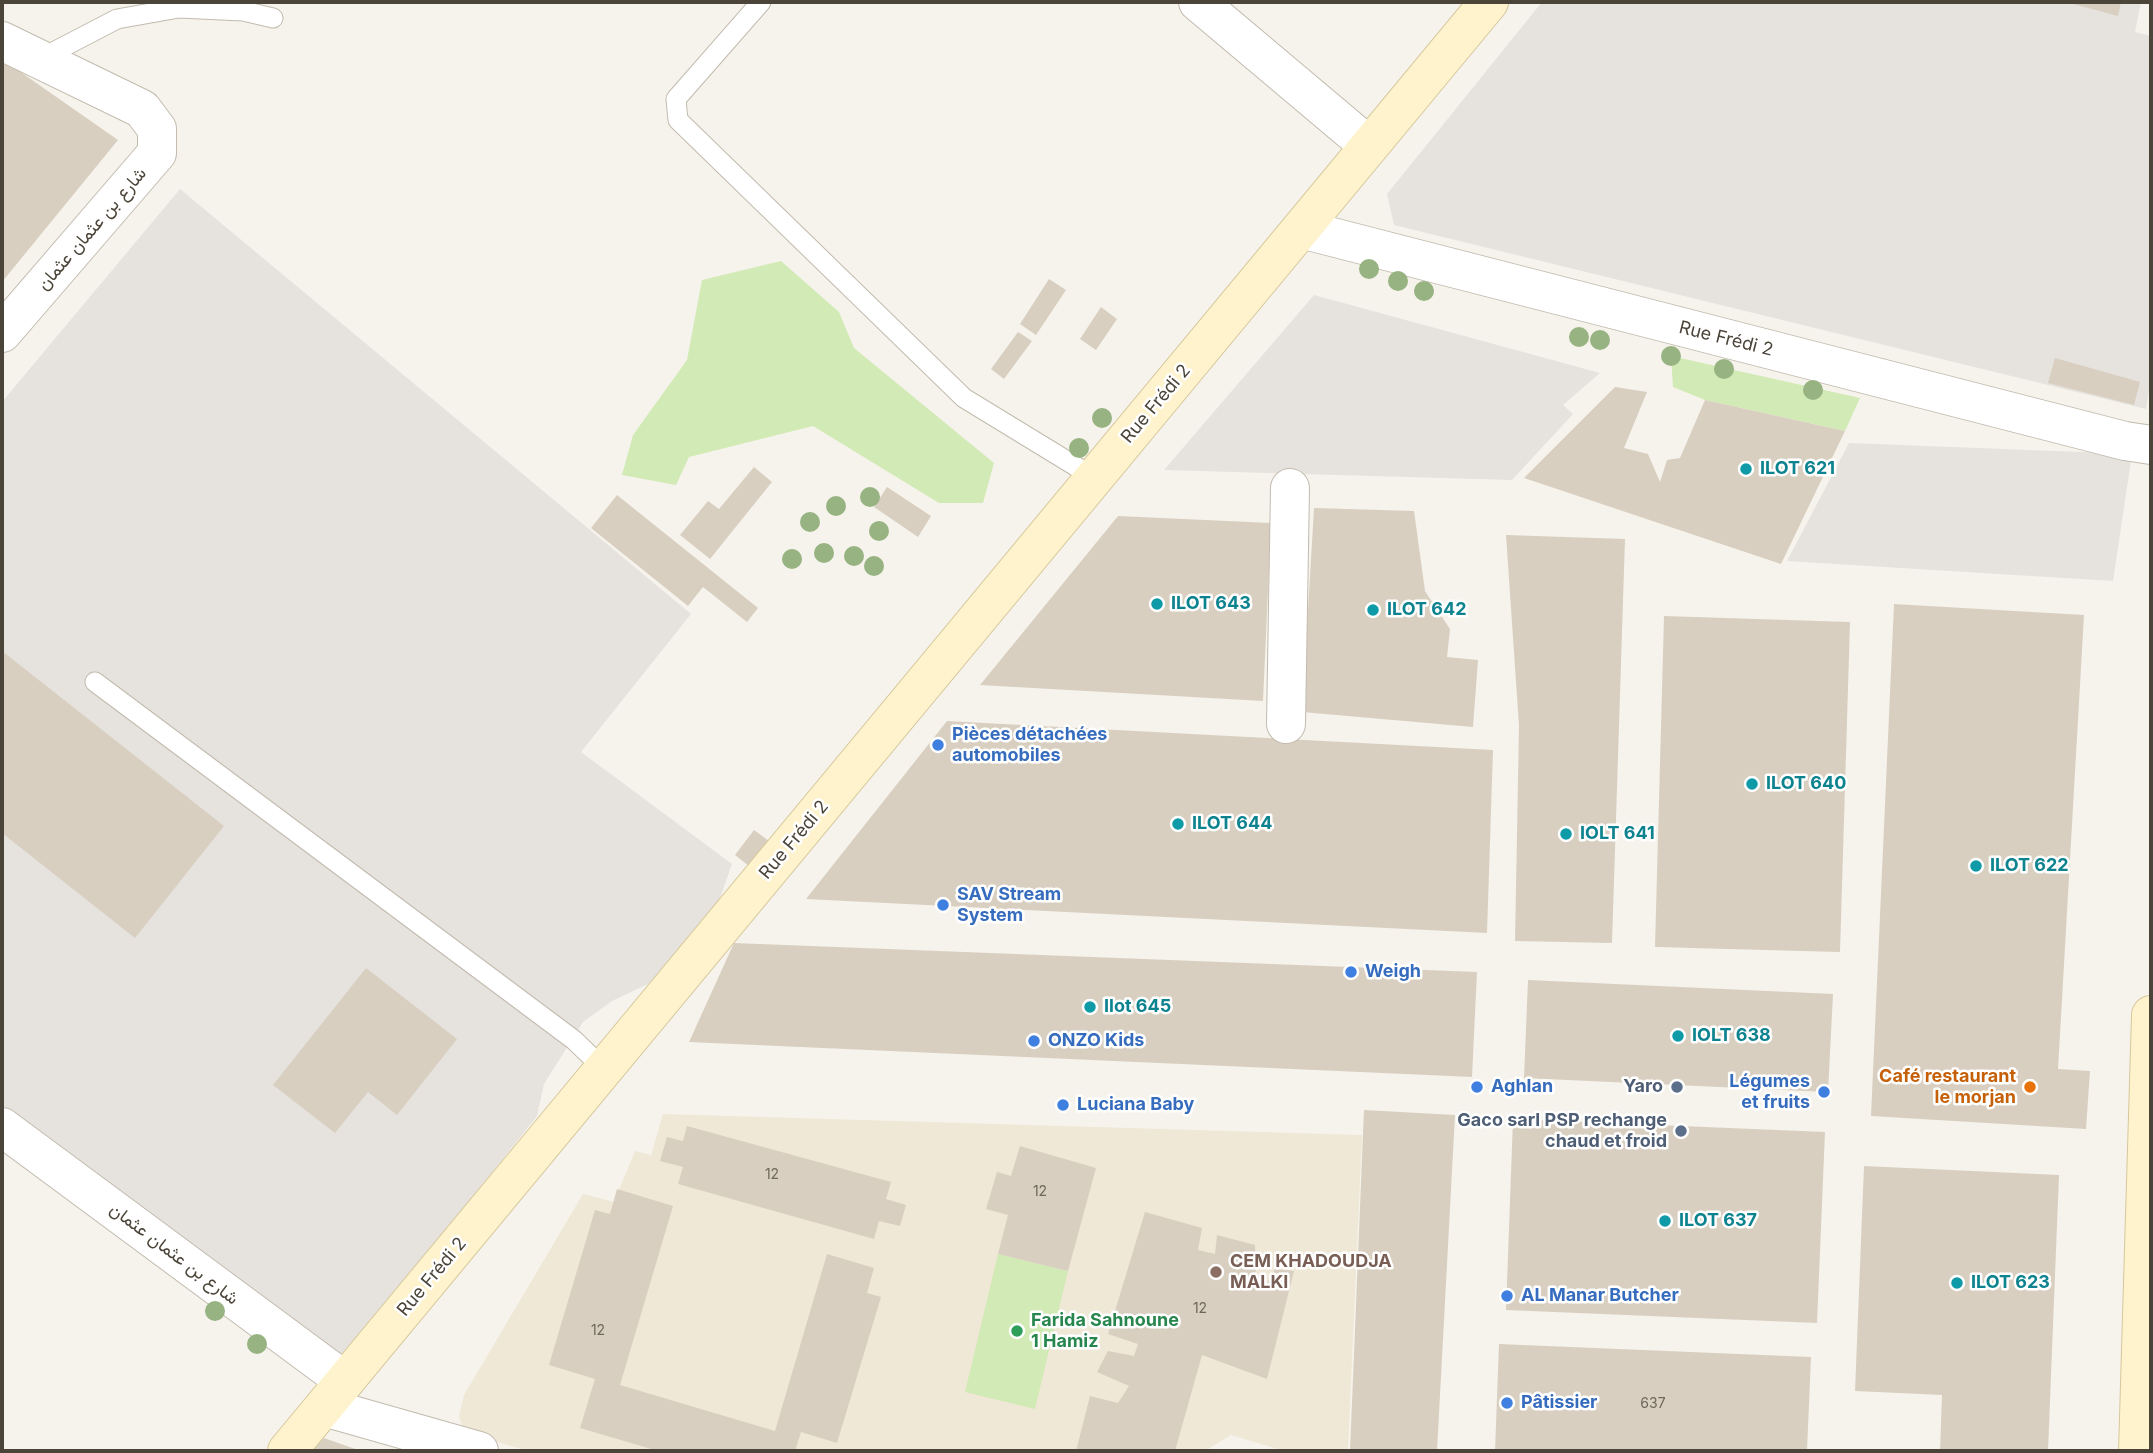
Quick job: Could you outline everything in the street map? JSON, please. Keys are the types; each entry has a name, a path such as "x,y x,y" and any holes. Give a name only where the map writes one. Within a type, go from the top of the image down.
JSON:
{"street":[{"path":"1198,2 1369,146"},
{"name":"Rue Frédi 2","path":"287,1451 1489,2"},
{"name":"شارع بن عثمان عثمان","path":"2,41 142,110 157,129 157,153 2,333"},
{"name":"Rue Frédi 2","path":"1301,229 2098,434 2151,445"},
{"path":"1286,724 1290,488"},
{"path":"2138,1451 2151,1015"},
{"name":"شارع بن عثمان عثمان","path":"2,1127 335,1394"},
{"path":"335,1394 479,1451"}],"lane":[{"path":"761,2 676,99 678,120 964,398 1095,478"},
{"path":"40,59 117,19 179,8 247,6 272,18"},
{"path":"95,682 574,1040 604,1069"}],"shaded area":[{"path":"1542,2 2141,2 2135,32 2151,36 2151,378 2146,409 1394,225 1387,194"},
{"path":"180,189 691,614 581,752 732,864 713,918 673,972 612,1001 583,1022 544,1084 537,1116 345,1357 2,1105 2,402"},
{"path":"1314,295 1600,373 1563,405 1573,414 1512,480 1164,470"},
{"path":"1849,443 2132,454 2113,581 1787,561"},
{"name":"Farida Sahnoune 1 Hamiz","path":"663,1114 1362,1135 1348,1451 1284,1451 1231,1435 1205,1451 528,1451 464,1432 459,1416 464,1395 583,1194 614,1202 635,1151 651,1155"}],"green space":[{"path":"781,261 839,312 854,348 994,463 983,503 939,503 813,426 689,457 676,485 622,475 633,435 687,360 702,280"},
{"path":"1671,356 1860,398 1845,431 1705,400 1673,387"},
{"name":"Farida Sahnoune 1 Hamiz","path":"998,1254 1068,1271 1035,1409 965,1392"}],"building":[{"path":"2066,2 2121,2 2118,16"},
{"path":"2,59 118,140 2,282"},
{"path":"1049,279 1066,290 1036,335 1020,324"},
{"path":"1101,307 1117,319 1096,350 1080,339"},
{"path":"1018,332 1032,341 1004,379 991,369"},
{"path":"2055,358 2140,382 2134,405 2048,383"},
{"name":"ILOT 621","path":"1615,387 1647,392 1624,448 1648,454 1660,482 1667,460 1680,458 1705,400 1845,431 1781,564 1524,478"},
{"path":"754,467 772,482 710,559 680,535 708,501 719,509"},
{"path":"887,487 931,516 918,537 874,507"},
{"path":"617,495 758,608 747,622 703,587 688,606 591,528"},
{"name":"ILOT 642","path":"1314,508 1414,511 1425,591 1450,629 1447,657 1478,660 1473,727 1302,712"},
{"name":"ILOT 643","path":"1118,516 1271,523 1263,701 980,685"},
{"name":"IOLT 641","path":"1506,535 1625,539 1612,943 1515,941 1519,726"},
{"name":"ILOT 622","path":"1894,604 2084,615 2058,1069 2090,1071 2086,1129 1871,1116"},
{"name":"ILOT 640","path":"1664,616 1850,622 1840,952 1655,947"},
{"path":"2,651 224,826 135,938 2,833"},
{"name":"ILOT 644","path":"947,721 1493,750 1487,933 806,899"},
{"path":"754,830 769,841 749,866 735,855"},
{"name":"Ilot 645","path":"734,943 1477,972 1472,1077 689,1042"},
{"path":"366,968 457,1039 397,1115 368,1092 335,1133 273,1085"},
{"name":"IOLT 638","path":"1528,980 1833,994 1828,1092 1524,1078"},
{"path":"1364,1110 1455,1115 1437,1451 1350,1451"},
{"name":"ILOT 637","path":"1513,1119 1825,1132 1817,1323 1506,1310"},
{"path":"687,1126 891,1182 886,1199 906,1205 900,1226 879,1221 874,1239 678,1184 683,1167 660,1161 667,1137 683,1141"},
{"path":"1020,1146 1096,1168 1068,1271 998,1254 1008,1215 986,1209 997,1172 1011,1176"},
{"name":"ILOT 623","path":"1864,1166 2059,1175 2048,1451 1940,1451 1942,1395 1855,1391"},
{"path":"617,1189 673,1206 620,1385 775,1431 827,1254 874,1268 867,1293 881,1297 837,1443 801,1432 795,1451 658,1451 580,1428 595,1379 549,1365 595,1210 610,1214"},
{"path":"1145,1212 1202,1228 1198,1250 1215,1254 1217,1235 1255,1245 1256,1279 1267,1284 1275,1269 1294,1271 1267,1379 1202,1355 1175,1451 1076,1451 1090,1396 1118,1403 1129,1386 1097,1372 1108,1351 1134,1356 1138,1344 1108,1334"},
{"path":"1499,1344 1811,1357 1807,1451 1495,1451"},
{"path":"324,1438 361,1451 312,1451"}],"place":[{"name":"ILOT 621","path":"1746,469"},
{"name":"ILOT 643","path":"1157,604"},
{"name":"ILOT 642","path":"1373,610"},
{"name":"Pièces détachées automobiles","path":"938,745"},
{"name":"ILOT 640","path":"1752,784"},
{"name":"ILOT 644","path":"1178,824"},
{"name":"IOLT 641","path":"1566,834"},
{"name":"ILOT 622","path":"1976,866"},
{"name":"SAV Stream System","path":"943,905"},
{"name":"Weigh","path":"1351,972"},
{"name":"Ilot 645","path":"1090,1007"},
{"name":"IOLT 638","path":"1678,1036"},
{"name":"ONZO Kids","path":"1034,1041"},
{"name":"Aghlan","path":"1477,1087"},
{"name":"Yaro","path":"1677,1087"},
{"name":"Café restaurant le morjan","path":"2030,1087"},
{"name":"Légumes et fruits","path":"1824,1092"},
{"name":"Luciana Baby","path":"1063,1105"},
{"name":"Gaco sarl PSP rechange chaud et froid","path":"1681,1131"},
{"name":"ILOT 637","path":"1665,1221"},
{"name":"CEM KHADOUDJA MALKI","path":"1216,1272"},
{"name":"ILOT 623","path":"1957,1283"},
{"name":"AL Manar Butcher","path":"1507,1296"},
{"name":"Farida Sahnoune 1 Hamiz","path":"1017,1331"},
{"name":"Pâtissier","path":"1507,1403"}]}
